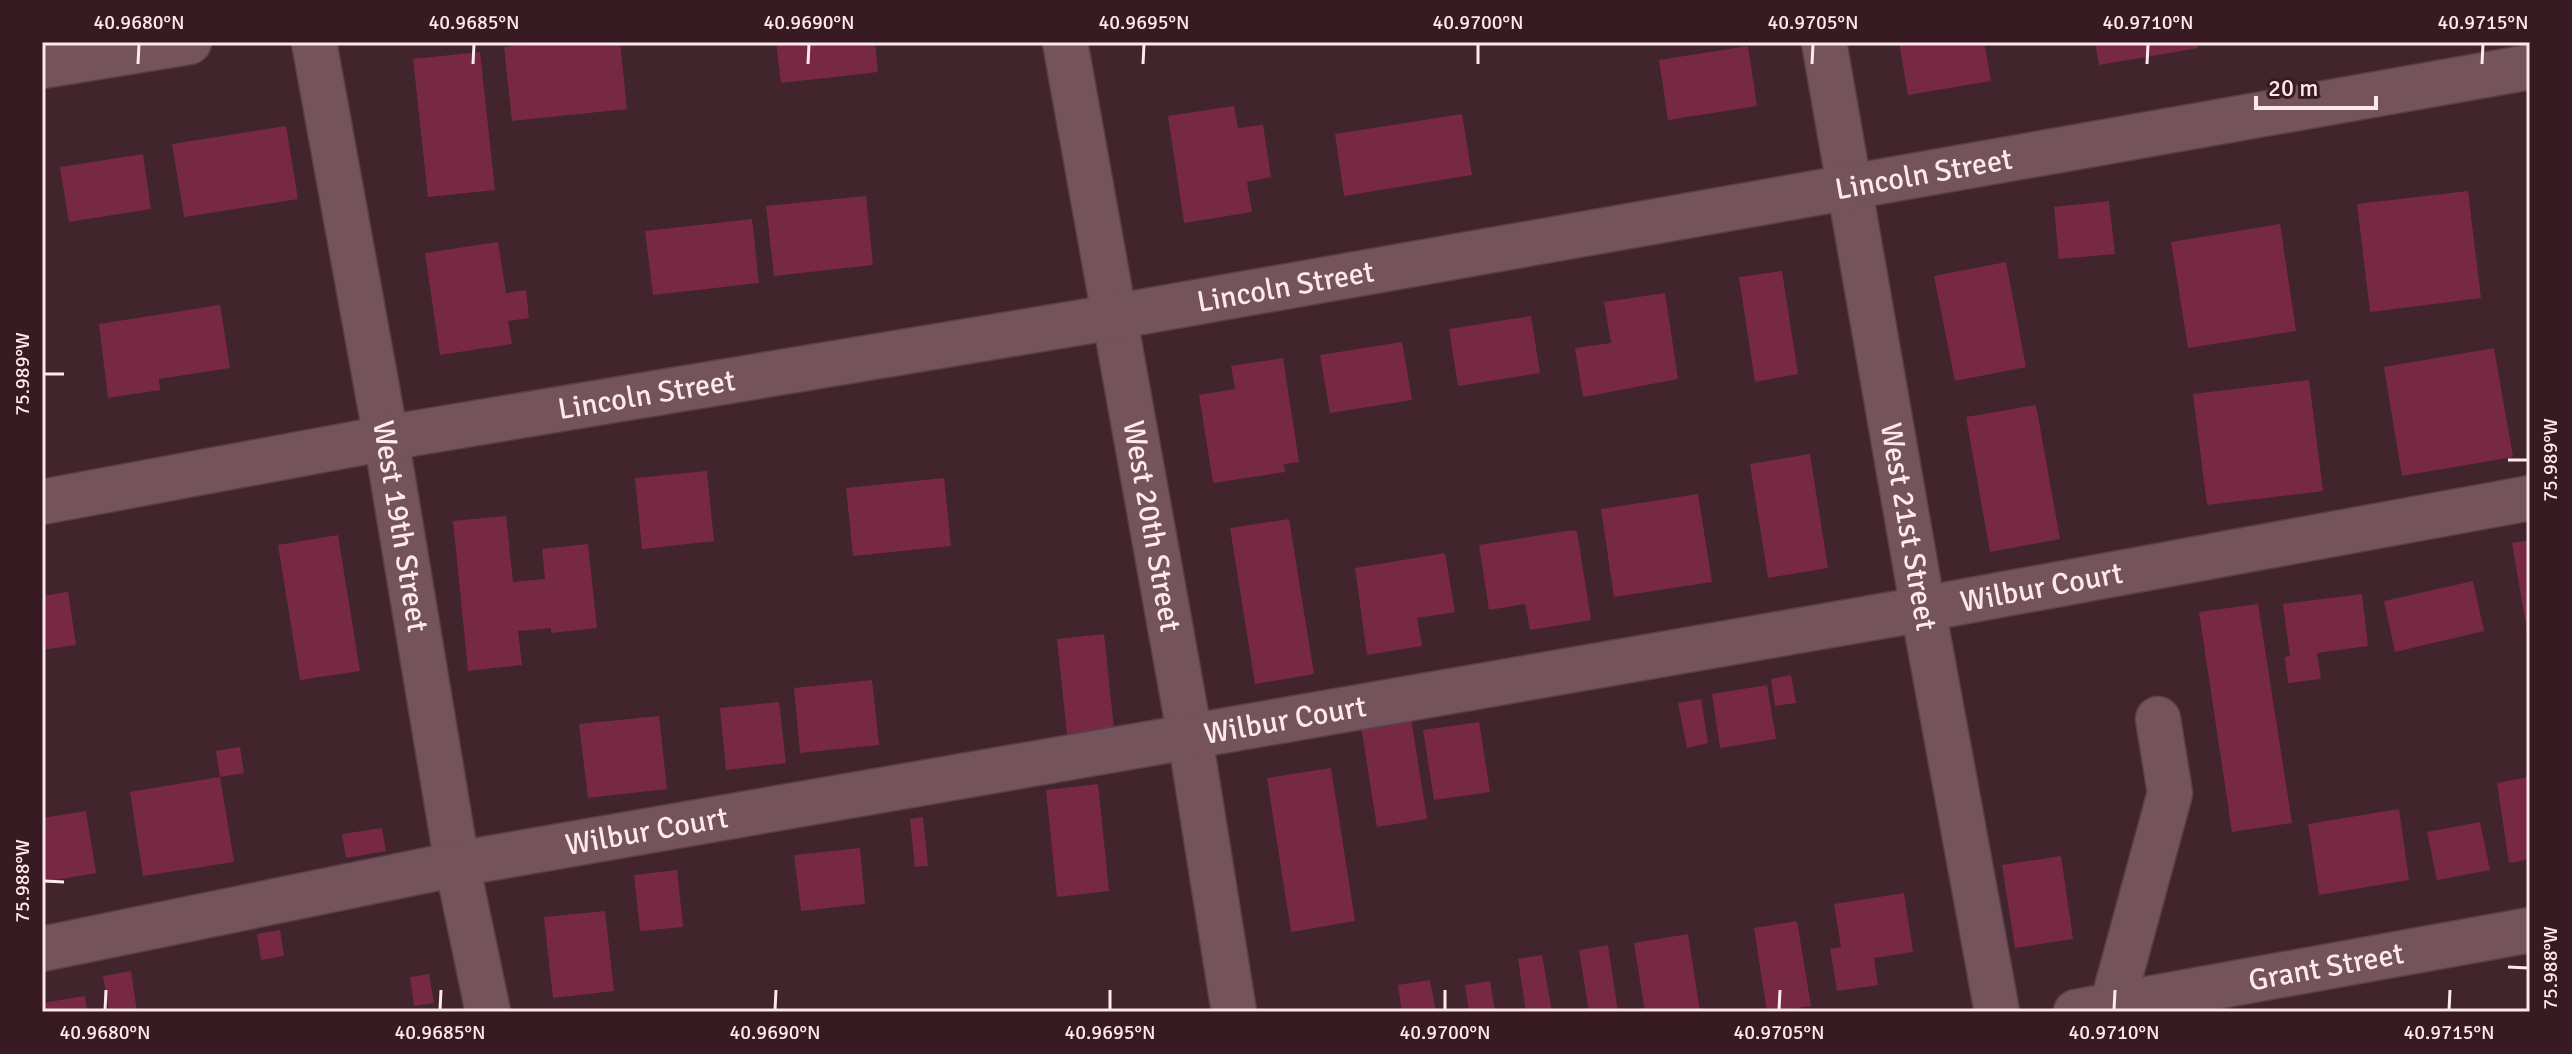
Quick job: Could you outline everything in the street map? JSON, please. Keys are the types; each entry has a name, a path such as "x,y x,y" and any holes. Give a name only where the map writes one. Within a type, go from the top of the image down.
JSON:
{"street":[{"path":"42,66 189,42"},
{"name":"West 19th Street","path":"314,42 386,438 457,864 488,1012"},
{"name":"West 20th Street","path":"1065,42 1190,737 1234,1012"},
{"name":"West 21st Street","path":"1824,42 1997,1012"},
{"name":"Lincoln Street","path":"42,502 386,438 1113,317 2530,67"},
{"name":"Wilbur Court","path":"42,949 457,864 1923,609 2530,498"},
{"path":"2094,1009 2170,793 2158,719"},
{"name":"Grant Street","path":"2094,1009 2530,930"}],"building":[{"path":"551,42 620,42 627,109 512,121 504,47"},
{"path":"776,42 875,42 878,72 781,83"},
{"path":"1899,42 1984,42 1991,81 1908,95"},
{"path":"2095,42 2197,42 2198,48 2099,65"},
{"path":"1748,46 1757,106 1668,120 1659,60"},
{"path":"480,52 495,190 428,197 413,59"},
{"path":"1234,106 1238,128 1263,125 1271,177 1247,182 1252,212 1184,223 1168,116"},
{"path":"1462,114 1472,175 1344,196 1335,134"},
{"path":"286,126 298,199 184,217 172,144"},
{"path":"143,154 151,209 69,222 60,167"},
{"path":"2468,191 2481,298 2370,312 2357,204"},
{"path":"866,196 873,265 774,276 766,206"},
{"path":"2109,201 2115,254 2059,259 2054,207"},
{"path":"752,219 759,283 653,295 645,231"},
{"path":"2280,224 2296,331 2188,348 2171,242"},
{"path":"498,242 506,293 526,290 529,318 508,321 512,344 440,355 425,253"},
{"path":"2006,262 2026,367 1955,381 1934,276"},
{"path":"1782,271 1798,374 1755,382 1739,277"},
{"path":"1665,293 1678,379 1583,397 1575,348 1611,343 1604,302"},
{"path":"220,305 230,368 159,379 160,390 108,398 99,324"},
{"path":"1531,316 1540,373 1458,386 1449,329"},
{"path":"1402,342 1412,400 1330,413 1320,355"},
{"path":"2494,348 2513,457 2402,476 2384,367"},
{"path":"1283,358 1299,462 1284,464 1285,472 1213,483 1199,395 1235,389 1231,366"},
{"path":"2309,380 2323,491 2207,505 2193,394"},
{"path":"2036,405 2060,539 1990,552 1966,417"},
{"path":"1810,454 1828,568 1768,578 1750,464"},
{"path":"707,471 714,541 642,549 635,478"},
{"path":"944,478 951,546 853,556 846,488"},
{"path":"1698,494 1712,582 1614,597 1601,509"},
{"path":"506,516 513,582 545,579 542,549 588,544 597,628 551,633 551,628 518,631 522,665 468,671 453,521"},
{"path":"1289,519 1314,674 1255,684 1230,528"},
{"path":"1577,531 1591,620 1530,630 1525,604 1489,610 1479,545"},
{"path":"338,535 360,671 300,680 278,545"},
{"path":"2530,540 2530,636 2528,636 2512,543"},
{"path":"1445,553 1455,612 1417,618 1422,646 1367,655 1355,568"},
{"path":"2473,581 2484,631 2395,652 2384,601"},
{"path":"68,592 76,645 42,650 42,596"},
{"path":"2362,594 2368,646 2317,653 2321,679 2288,683 2285,657 2290,656 2283,604"},
{"path":"2258,604 2292,823 2232,832 2199,612"},
{"path":"1104,634 1114,729 1067,734 1057,639"},
{"path":"1791,675 1796,703 1775,706 1771,679"},
{"path":"872,680 879,745 800,753 794,688"},
{"path":"1767,685 1776,739 1720,748 1712,694"},
{"path":"1701,699 1708,743 1687,748 1678,703"},
{"path":"779,702 786,763 726,770 720,708"},
{"path":"659,716 667,789 588,798 579,724"},
{"path":"1411,718 1427,819 1377,827 1361,726"},
{"path":"1479,722 1490,792 1434,800 1423,730"},
{"path":"240,747 244,773 220,777 216,751"},
{"path":"1331,768 1355,921 1291,932 1267,778"},
{"path":"220,777 234,862 143,876 130,792"},
{"path":"2530,777 2530,859 2509,863 2497,783"},
{"path":"1098,784 1109,891 1057,897 1046,790"},
{"path":"2399,809 2409,880 2319,895 2308,824"},
{"path":"86,811 96,873 42,882 42,818"},
{"path":"923,817 928,866 915,867 910,819"},
{"path":"2480,822 2490,870 2437,880 2427,832"},
{"path":"382,828 386,851 346,858 342,834"},
{"path":"860,848 865,904 801,911 794,855"},
{"path":"2061,856 2073,939 2015,948 2002,865"},
{"path":"677,870 683,927 640,931 634,875"},
{"path":"1904,893 1913,952 1874,958 1878,985 1837,991 1830,949 1841,947 1834,904"},
{"path":"605,911 614,991 553,998 544,917"},
{"path":"1797,921 1811,1006 1767,1012 1754,928"},
{"path":"280,930 284,956 261,960 257,934"},
{"path":"1688,934 1700,1012 1645,1012 1634,943"},
{"path":"1608,945 1618,1012 1589,1012 1579,950"},
{"path":"1542,955 1552,1012 1526,1012 1518,959"},
{"path":"131,971 137,1012 109,1012 103,976"},
{"path":"429,974 434,1003 414,1006 410,977"},
{"path":"1430,980 1436,1012 1402,1012 1398,985"},
{"path":"1490,981 1495,1012 1469,1012 1465,985"},
{"path":"85,996 87,1012 42,1012 42,1003"}]}
